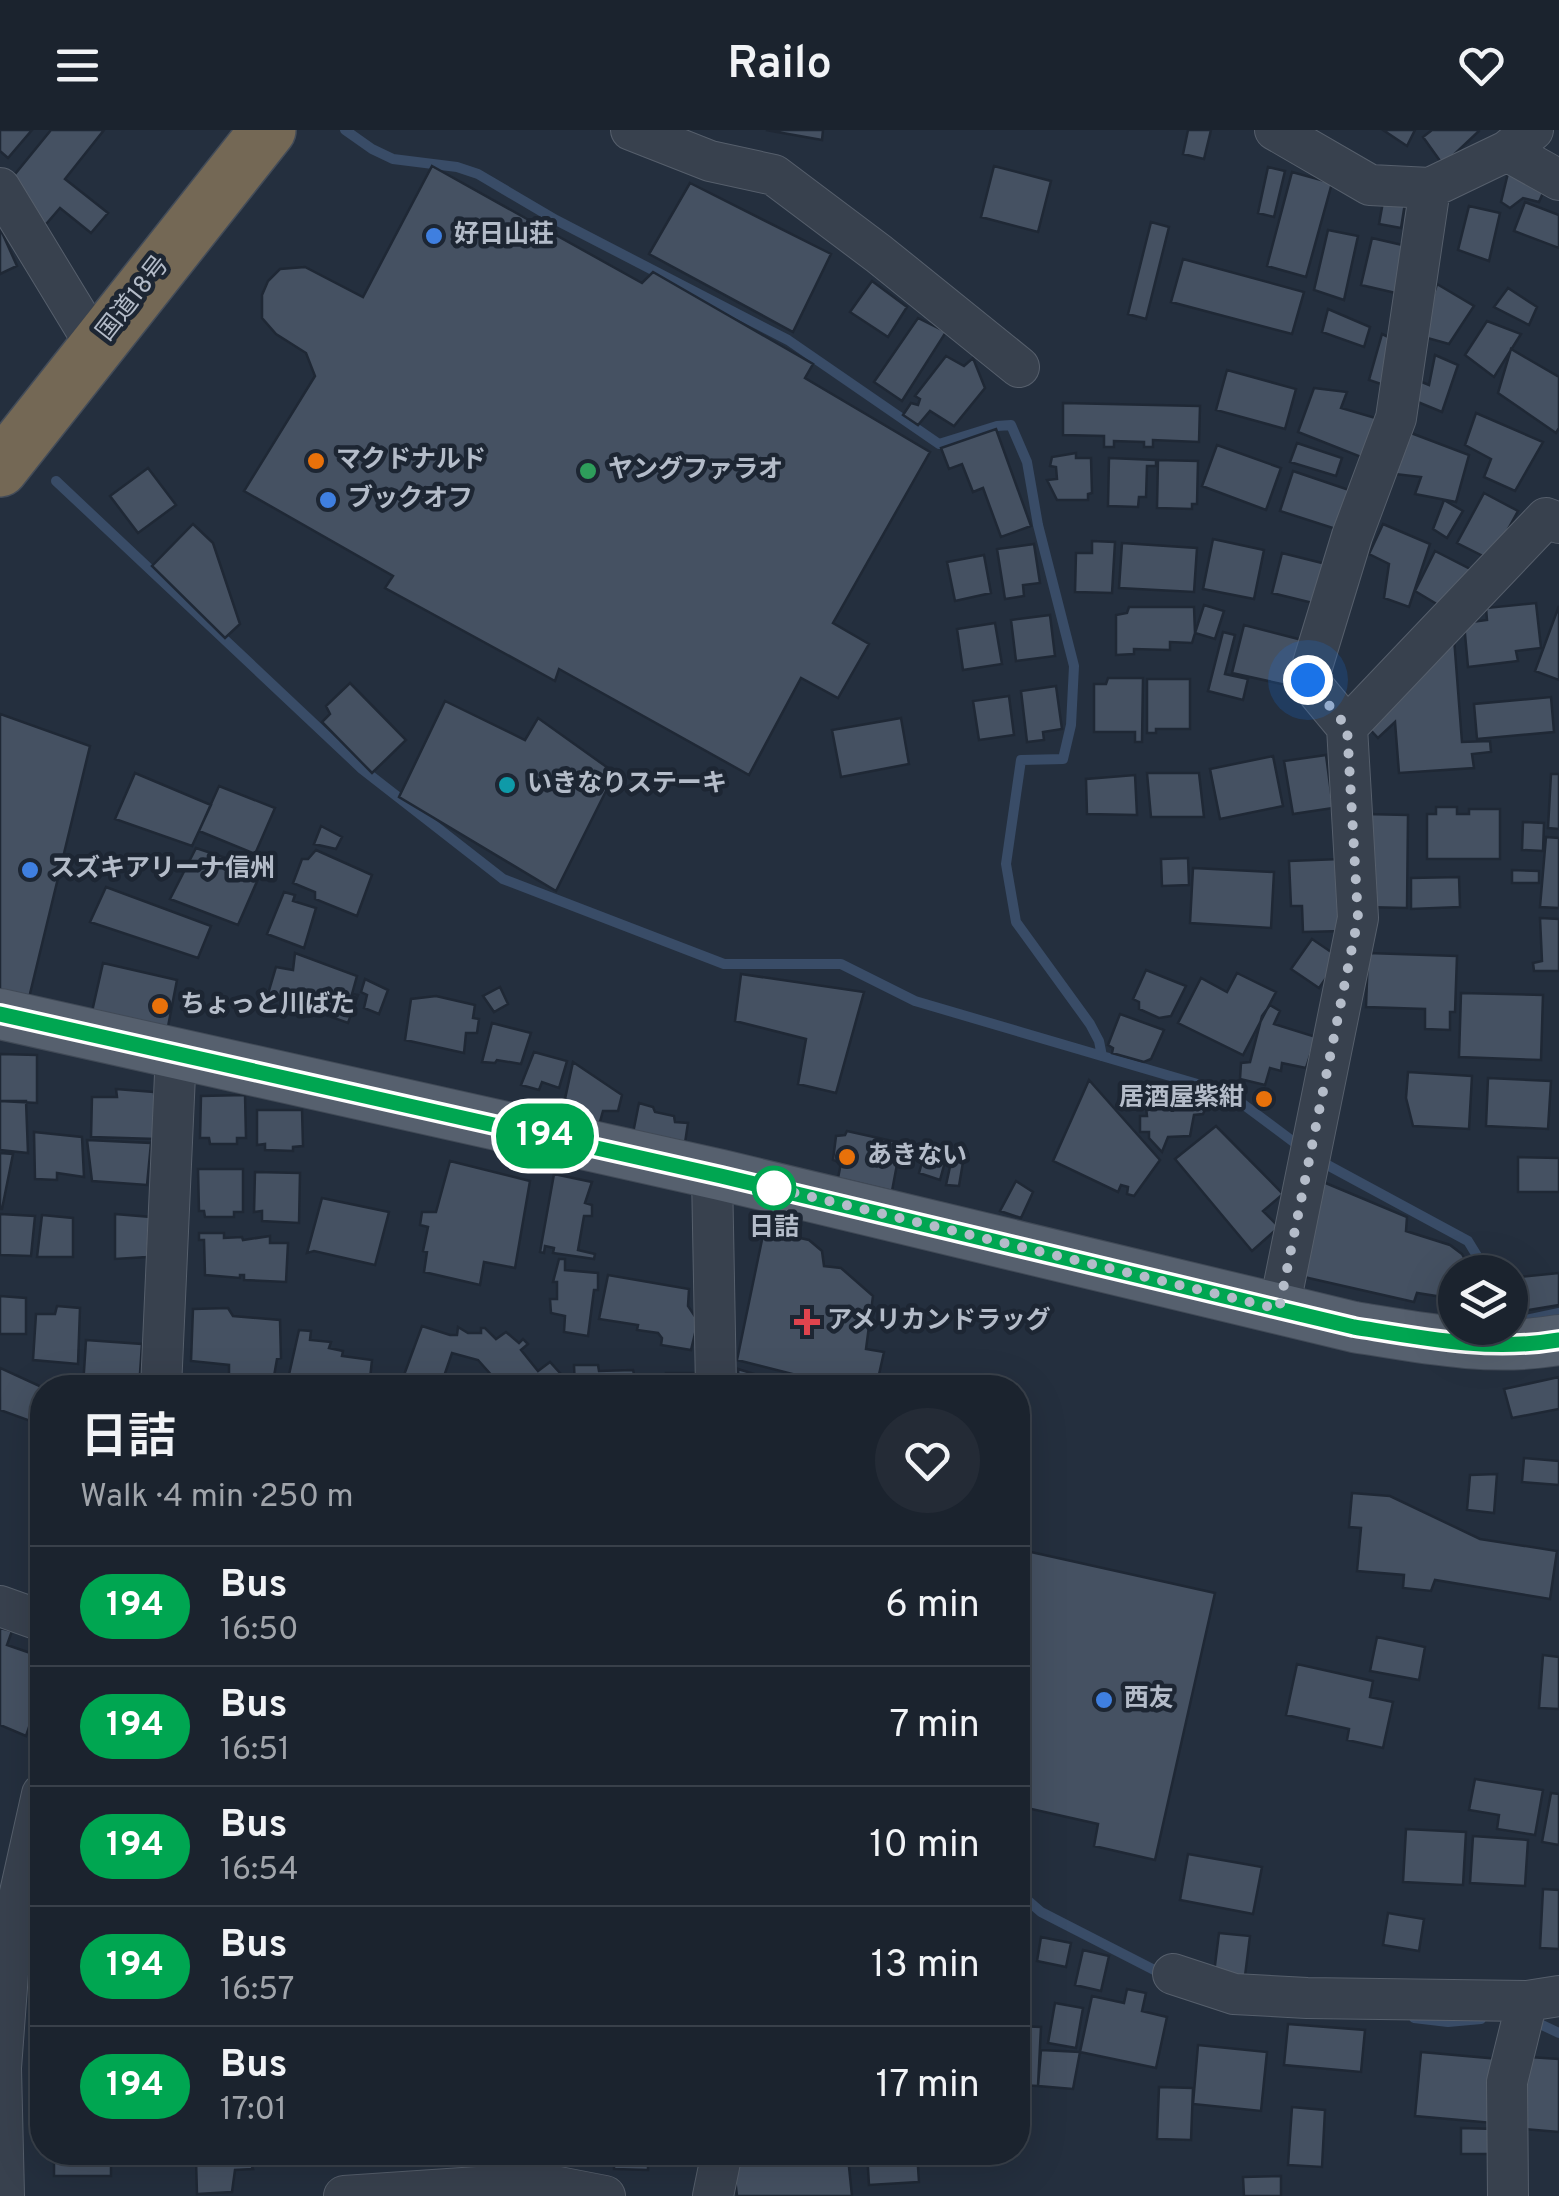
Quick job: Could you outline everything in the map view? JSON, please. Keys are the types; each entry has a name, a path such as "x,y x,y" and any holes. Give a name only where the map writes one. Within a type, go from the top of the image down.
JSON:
{"highway":[{"name":"国道18号","path":"0,469 268,130"}],"main road":[{"path":"0,1014 712,1174 1354,1327 1446,1342 1525,1346 1559,1340"}],"street":[{"path":"631,130 710,161 774,175 1019,367"},
{"path":"1275,130 1370,185 1430,188 1520,140 1559,180"},
{"path":"0,188 96,346"},
{"path":"1279,1309 1358,918 1347,727 1308,680 1352,536 1396,418 1430,188"},
{"path":"1347,727 1546,518 1559,522"},
{"path":"163,1375 176,1052"},
{"path":"712,1174 716,1375"},
{"path":"0,1606 30,1617"},
{"path":"4,2196 2,2068 11,1933 30,1848"},
{"path":"1172,1974 1234,1994 1543,1999 1508,2082 1508,2196"},
{"path":"713,2196 719,2165"},
{"path":"344,2196 538,2183 605,2196"}],"building":[{"path":"0,130 32,130 8,158 0,151"},
{"path":"51,130 104,130 65,179 108,213 91,233 60,208 47,223 31,232 7,184"},
{"path":"766,130 823,130 822,140"},
{"path":"1188,130 1211,130 1204,159 1183,154"},
{"path":"1383,130 1415,130 1407,146"},
{"path":"1432,130 1479,131 1443,165 1423,137"},
{"name":"ヤングファラオ","path":"432,166 642,283 653,272 813,364 805,378 930,452 833,623 869,644 838,698 801,678 749,775 559,669 555,681 385,588 393,576 244,491 315,376 306,353 276,334 262,318 262,295 268,281 280,269 305,267 363,297"},
{"path":"994,166 1051,181 1038,232 981,217"},
{"path":"1268,167 1285,171 1274,217 1258,213"},
{"path":"1292,172 1332,183 1306,277 1267,266"},
{"path":"1508,173 1543,193 1539,202 1523,198 1510,208 1501,202"},
{"path":"690,183 831,254 793,332 649,254"},
{"path":"1384,196 1405,203 1401,228 1379,224"},
{"path":"1525,202 1559,215 1559,248 1514,231"},
{"path":"1469,206 1500,213 1489,261 1458,250"},
{"path":"1151,222 1169,227 1146,319 1128,314"},
{"path":"0,228 17,266 0,274"},
{"path":"1328,230 1358,236 1344,300 1314,290"},
{"path":"1372,238 1411,247 1400,294 1361,285"},
{"path":"1183,259 1304,292 1292,334 1171,302"},
{"path":"872,281 907,307 888,337 850,312"},
{"path":"1437,284 1474,306 1449,344 1420,336"},
{"path":"1508,288 1537,307 1529,325 1494,307"},
{"path":"1328,309 1370,327 1364,347 1322,332"},
{"path":"918,318 946,332 902,401 874,382"},
{"path":"1487,321 1521,334 1494,377 1465,355"},
{"path":"1382,334 1397,341 1390,387 1369,380"},
{"path":"1511,349 1559,377 1556,433 1498,393"},
{"path":"1435,355 1458,365 1442,412 1408,398 1412,378 1429,385"},
{"path":"946,356 964,366 973,358 985,388 954,426 930,411 918,425 903,415 911,403 918,405 920,399 915,396"},
{"path":"1227,370 1296,389 1285,429 1216,410"},
{"path":"1314,388 1347,392 1341,408 1379,419 1361,457 1298,432"},
{"path":"1063,403 1200,406 1199,442 1153,440 1153,447 1144,447 1144,442 1114,441 1114,447 1104,447 1104,436 1063,435"},
{"path":"1476,413 1543,442 1515,491 1484,477 1491,459 1465,445"},
{"path":"996,429 1031,526 1001,537 983,488 973,492 962,464 949,469 941,448"},
{"path":"1411,433 1469,455 1456,502 1415,494 1421,477 1395,474"},
{"path":"1297,443 1342,458 1336,476 1290,462"},
{"path":"1217,445 1281,468 1266,510 1202,486"},
{"path":"1076,453 1076,458 1091,458 1092,493 1088,500 1057,500 1047,480 1057,479 1056,467 1050,466 1052,457"},
{"path":"1109,458 1156,460 1156,466 1147,466 1146,497 1139,497 1138,507 1108,506"},
{"path":"1158,460 1198,461 1197,504 1192,504 1192,509 1157,508"},
{"path":"148,468 176,505 138,533 110,496"},
{"path":"1293,471 1355,492 1342,531 1280,511"},
{"path":"1484,493 1518,511 1491,560 1457,543"},
{"path":"1444,500 1463,511 1447,538 1433,529"},
{"path":"193,524 213,543 240,624 225,638 152,566"},
{"path":"1383,524 1430,544 1409,607 1384,598 1389,564 1369,554"},
{"path":"1213,539 1264,550 1254,599 1203,589"},
{"path":"1092,541 1115,542 1112,593 1075,592 1076,553 1092,553"},
{"path":"1122,543 1197,548 1194,592 1119,588"},
{"path":"1034,544 1040,583 1023,585 1024,596 1005,599 997,549"},
{"path":"1435,551 1472,570 1440,606 1415,591"},
{"path":"1282,553 1330,565 1321,605 1272,593"},
{"path":"984,555 991,593 955,601 947,562"},
{"path":"1536,603 1541,648 1516,651 1518,661 1468,667 1464,623 1487,620 1486,608"},
{"path":"1204,605 1224,611 1215,639 1195,633"},
{"path":"1559,606 1559,680 1535,671"},
{"path":"1129,607 1194,607 1192,643 1170,642 1170,650 1134,649 1134,654 1116,655 1116,615 1127,613"},
{"path":"1050,615 1055,656 1016,661 1011,620"},
{"path":"995,623 1002,664 963,670 957,629"},
{"path":"1244,625 1306,641 1295,687 1232,673"},
{"path":"1223,632 1235,635 1225,674 1248,679 1243,700 1208,691"},
{"path":"1454,638 1462,742 1490,741 1491,752 1472,754 1474,768 1399,773 1395,722 1378,738 1365,724"},
{"path":"1108,678 1143,678 1142,742 1135,742 1135,732 1094,732 1094,684 1106,684"},
{"path":"1147,679 1190,679 1190,729 1156,729 1156,733 1147,733"},
{"path":"350,683 406,740 372,773 322,722 330,714 326,706"},
{"path":"1056,686 1062,729 1043,732 1044,740 1027,742 1021,691"},
{"path":"1009,696 1014,735 979,740 973,701"},
{"path":"1551,697 1554,732 1477,739 1474,704"},
{"name":"いきなりステーキ","path":"445,701 525,740 538,718 615,773 556,891 399,797"},
{"name":"スズキアリーナ信州","path":"0,714 90,746 28,1002 0,994"},
{"path":"901,718 909,764 841,777 832,730"},
{"path":"1326,755 1333,808 1293,814 1284,761"},
{"path":"1273,756 1283,806 1220,819 1210,769"},
{"path":"135,773 211,805 192,846 115,819"},
{"path":"1147,773 1199,773 1204,817 1151,817"},
{"path":"1551,774 1559,774 1559,829 1548,828"},
{"path":"1135,775 1137,815 1087,814 1086,779"},
{"path":"219,786 275,808 255,854 199,831"},
{"path":"1436,807 1457,807 1457,814 1469,814 1469,809 1500,809 1500,859 1427,859 1427,814 1436,814"},
{"path":"1365,814 1408,815 1407,908 1364,907"},
{"path":"1523,822 1544,823 1543,851 1522,850"},
{"path":"321,826 342,837 336,849 314,844"},
{"path":"1546,837 1559,838 1559,908 1540,907"},
{"path":"196,848 262,870 238,925 170,899"},
{"path":"316,850 372,875 357,916 315,899 315,892 293,883 302,859 308,859"},
{"path":"1188,858 1189,885 1162,886 1161,859"},
{"path":"1340,859 1343,931 1303,932 1302,906 1291,906 1289,861"},
{"path":"1193,868 1274,872 1271,928 1190,923"},
{"path":"1512,870 1539,871 1539,883 1512,883"},
{"path":"1459,877 1460,907 1411,909 1411,878"},
{"path":"106,887 211,926 198,958 90,922"},
{"path":"284,892 295,895 293,901 316,908 304,948 267,934"},
{"path":"1540,918 1559,919 1559,971 1534,971 1533,963 1542,961"},
{"path":"1312,939 1340,958 1319,988 1291,969"},
{"path":"295,953 357,976 352,994 358,995 348,1023 268,994 276,967 293,970"},
{"path":"1368,953 1457,956 1455,1012 1450,1012 1450,1030 1425,1029 1425,1009 1366,1007"},
{"path":"103,963 177,980 166,1037 91,1016"},
{"path":"1146,970 1186,986 1171,1016 1159,1018 1139,1009 1139,1002 1133,999"},
{"path":"1237,973 1276,992 1243,1055 1178,1023 1201,978 1227,992"},
{"path":"741,974 864,992 836,1093 798,1084 806,1039 735,1021"},
{"path":"365,979 388,990 379,1014 364,1008 367,995 361,992"},
{"path":"500,987 508,1004 494,1012 483,996"},
{"path":"1461,993 1543,995 1541,1060 1459,1057"},
{"path":"436,996 475,1005 477,1033 466,1033 464,1053 405,1040 411,999"},
{"path":"1270,1005 1280,1011 1274,1024 1316,1037 1306,1068 1282,1063 1281,1071 1270,1068 1265,1085 1240,1079 1241,1063 1250,1062 1262,1016"},
{"path":"1120,1014 1164,1030 1151,1059 1144,1062 1112,1053 1113,1048 1108,1045"},
{"path":"492,1023 531,1033 521,1064 482,1062"},
{"path":"534,1052 567,1061 559,1088 542,1082 539,1090 521,1085"},
{"path":"0,1054 37,1055 37,1103 0,1101"},
{"path":"573,1062 622,1095 618,1111 603,1111 598,1129 560,1122"},
{"path":"1408,1072 1472,1076 1469,1129 1413,1126 1406,1098"},
{"path":"1488,1078 1551,1081 1548,1129 1486,1126"},
{"path":"1089,1080 1160,1160 1134,1196 1127,1194 1128,1187 1121,1185 1118,1192 1053,1161"},
{"path":"1137,1087 1195,1098 1207,1105 1203,1114 1194,1115 1190,1136 1168,1137 1162,1152 1149,1138 1149,1132 1140,1132 1140,1116 1147,1116 1146,1107 1134,1107"},
{"path":"116,1089 154,1092 157,1139 91,1137 92,1097 117,1097"},
{"path":"245,1095 246,1138 237,1138 237,1144 210,1144 209,1138 200,1138 201,1096"},
{"path":"0,1101 26,1101 28,1153 0,1150"},
{"path":"639,1103 674,1116 675,1122 688,1123 685,1143 632,1138"},
{"path":"257,1110 302,1110 303,1146 293,1147 293,1151 265,1150 265,1144 257,1145"},
{"path":"1216,1126 1283,1194 1263,1211 1279,1227 1252,1251 1175,1159"},
{"path":"847,1131 901,1143 892,1191 838,1178 841,1163 833,1160 836,1136"},
{"path":"34,1132 82,1137 84,1177 57,1173 57,1180 35,1179"},
{"path":"87,1140 151,1143 147,1185 92,1181"},
{"path":"925,1152 946,1158 940,1180 919,1173"},
{"path":"0,1153 13,1154 2,1209 0,1209"},
{"path":"1518,1157 1559,1158 1559,1192 1518,1192"},
{"path":"450,1161 530,1181 515,1268 484,1262 480,1285 424,1272 428,1227 420,1225 422,1212 436,1212"},
{"path":"951,1162 963,1162 959,1186 946,1185"},
{"path":"198,1169 243,1169 243,1212 234,1212 234,1217 205,1217 204,1211 199,1211"},
{"path":"255,1172 300,1173 299,1223 262,1221 262,1211 254,1212"},
{"path":"554,1174 592,1182 585,1203 592,1205 592,1216 584,1216 578,1250 595,1254 594,1259 553,1253 554,1248 545,1246 544,1253 540,1252"},
{"path":"1316,1179 1407,1217 1406,1231 1450,1245 1463,1255 1438,1255 1438,1296 1417,1293 1414,1302 1304,1277"},
{"path":"1016,1181 1033,1192 1021,1218 1000,1211"},
{"path":"322,1198 389,1212 375,1265 314,1251 307,1253"},
{"path":"0,1214 35,1216 31,1256 0,1255"},
{"path":"115,1214 151,1217 147,1257 115,1259"},
{"path":"42,1215 73,1218 73,1257 37,1257"},
{"name":"アメリカンドラッグ","path":"764,1230 809,1240 822,1251 824,1266 841,1268 873,1296 866,1349 884,1352 879,1375 796,1375 737,1360"},
{"path":"199,1233 224,1233 224,1238 243,1240 270,1236 270,1243 288,1243 286,1282 244,1280 244,1275 205,1275 204,1240 199,1240"},
{"path":"559,1259 565,1259 565,1270 598,1273 588,1336 564,1332 565,1316 551,1313 550,1299 557,1299 557,1282 553,1282"},
{"path":"1559,1273 1559,1305 1528,1310 1528,1276"},
{"path":"608,1275 689,1289 688,1306 698,1321 691,1350 661,1345 658,1333 637,1330 638,1325 599,1319"},
{"path":"0,1296 26,1298 26,1334 0,1334"},
{"path":"57,1306 80,1308 78,1364 33,1360 36,1314 55,1314"},
{"path":"228,1308 233,1316 280,1320 281,1358 277,1359 274,1375 229,1375 229,1365 191,1361 193,1309"},
{"path":"422,1326 450,1335 457,1335 458,1327 468,1333 481,1333 481,1328 485,1328 496,1339 506,1332 519,1343 523,1339 528,1344 521,1350 538,1371 550,1362 562,1375 491,1375 478,1360 452,1353 444,1375 404,1375"},
{"path":"299,1330 311,1331 310,1340 331,1342 329,1348 343,1351 342,1356 372,1360 370,1375 289,1375"},
{"path":"86,1340 142,1344 140,1375 84,1375"},
{"path":"574,1365 598,1365 599,1371 633,1370 634,1374 652,1375 574,1375"},
{"path":"0,1368 30,1382 30,1421 0,1410"},
{"path":"666,1373 699,1373 699,1375"},
{"path":"1559,1377 1559,1409 1512,1418 1504,1389"},
{"path":"1524,1458 1559,1461 1559,1485 1522,1482"},
{"path":"1497,1474 1494,1513 1467,1510 1470,1475"},
{"path":"1352,1493 1390,1496 1480,1539 1557,1551 1550,1599 1435,1580 1431,1591 1403,1588 1404,1575 1357,1571 1361,1528 1349,1527"},
{"name":"西友","path":"1030,1552 1215,1593 1155,1860 1094,1846 1098,1824 1030,1809"},
{"path":"0,1628 12,1631 7,1645 30,1653 30,1724 26,1736 0,1725"},
{"path":"1377,1637 1425,1647 1419,1680 1370,1671"},
{"path":"1543,1655 1559,1657 1559,1709 1539,1708"},
{"path":"1297,1664 1373,1681 1370,1697 1393,1702 1383,1748 1347,1740 1349,1729 1286,1715"},
{"path":"1475,1779 1543,1790 1535,1835 1497,1829 1499,1815 1469,1810"},
{"path":"1551,1793 1559,1794 1559,1845 1542,1842"},
{"path":"1406,1829 1466,1832 1463,1885 1403,1882"},
{"path":"1473,1836 1528,1840 1525,1886 1470,1883"},
{"path":"1188,1854 1262,1867 1253,1914 1180,1900"},
{"path":"1543,1889 1559,1890 1559,1949 1540,1948"},
{"path":"1388,1913 1424,1919 1419,1951 1383,1945"},
{"path":"1219,1933 1250,1936 1245,1976 1214,1973"},
{"path":"1041,1937 1071,1943 1066,1967 1037,1961"},
{"path":"1083,1950 1109,1956 1101,1991 1075,1985"},
{"path":"1127,1989 1146,1993 1142,2011 1167,2017 1156,2068 1080,2052 1092,1996 1124,2003"},
{"path":"1055,2003 1083,2008 1076,2048 1048,2043"},
{"path":"1288,2024 1365,2030 1361,2072 1284,2065"},
{"path":"1030,2027 1041,2027 1038,2086 1030,2086"},
{"path":"1198,2045 1267,2052 1261,2111 1193,2104"},
{"path":"1041,2050 1080,2052 1073,2089 1038,2086"},
{"path":"1421,2052 1499,2059 1493,2123 1415,2116"},
{"path":"1529,2057 1559,2059 1559,2132 1523,2129"},
{"path":"1159,2087 1193,2088 1191,2140 1157,2139"},
{"path":"1292,2107 1325,2110 1322,2167 1288,2165"},
{"path":"1461,2128 1494,2129 1494,2154 1461,2154"},
{"path":"54,2165 111,2165 111,2176 54,2176"},
{"path":"196,2165 251,2165 253,2169 235,2170 232,2192 197,2194"},
{"path":"614,2165 648,2165 648,2170 614,2169"},
{"path":"733,2165 849,2165 852,2196 737,2196"},
{"path":"868,2165 918,2165 919,2182 869,2185"},
{"path":"1281,2176 1281,2196 1244,2196 1243,2177"}],"waterway":[{"path":"345,130 393,159 457,167 478,174 556,220 788,340 939,444 1011,425 1027,462 1038,525 1074,666 1071,725 1063,759 1021,760 1006,864 1016,922 1090,1024 1102,1056"},
{"path":"56,481 362,769 503,879 724,964 841,964 915,1001 1228,1093 1299,1146"},
{"path":"1320,1161 1468,1241 1477,1255"},
{"path":"1528,1320 1559,1313"},
{"path":"1030,1902 1041,1912 1164,1975"},
{"path":"1414,2018 1448,2022 1481,2019"},
{"path":"1542,2025 1559,2033"}],"bus line":[{"name":"194","path":"0,1014 721,1176 1354,1327 1446,1342 1525,1346 1559,1340"}],"place":[{"name":"好日山荘","path":"434,236"},
{"name":"マクドナルド","path":"316,461"},
{"name":"ヤングファラオ","path":"588,471"},
{"name":"ブックオフ","path":"328,500"},
{"name":"いきなりステーキ","path":"507,785"},
{"name":"スズキアリーナ信州","path":"30,870"},
{"name":"ちょっと川ばた","path":"160,1006"},
{"name":"居酒屋紫紺","path":"1264,1099"},
{"name":"あきない","path":"847,1157"},
{"name":"日詰","path":"774,1188"},
{"name":"アメリカンドラッグ","path":"807,1322"},
{"name":"西友","path":"1104,1700"}],"route":[{"path":"774,1188 758,1184 1279,1309 1358,918 1347,727 1308,680"}]}
